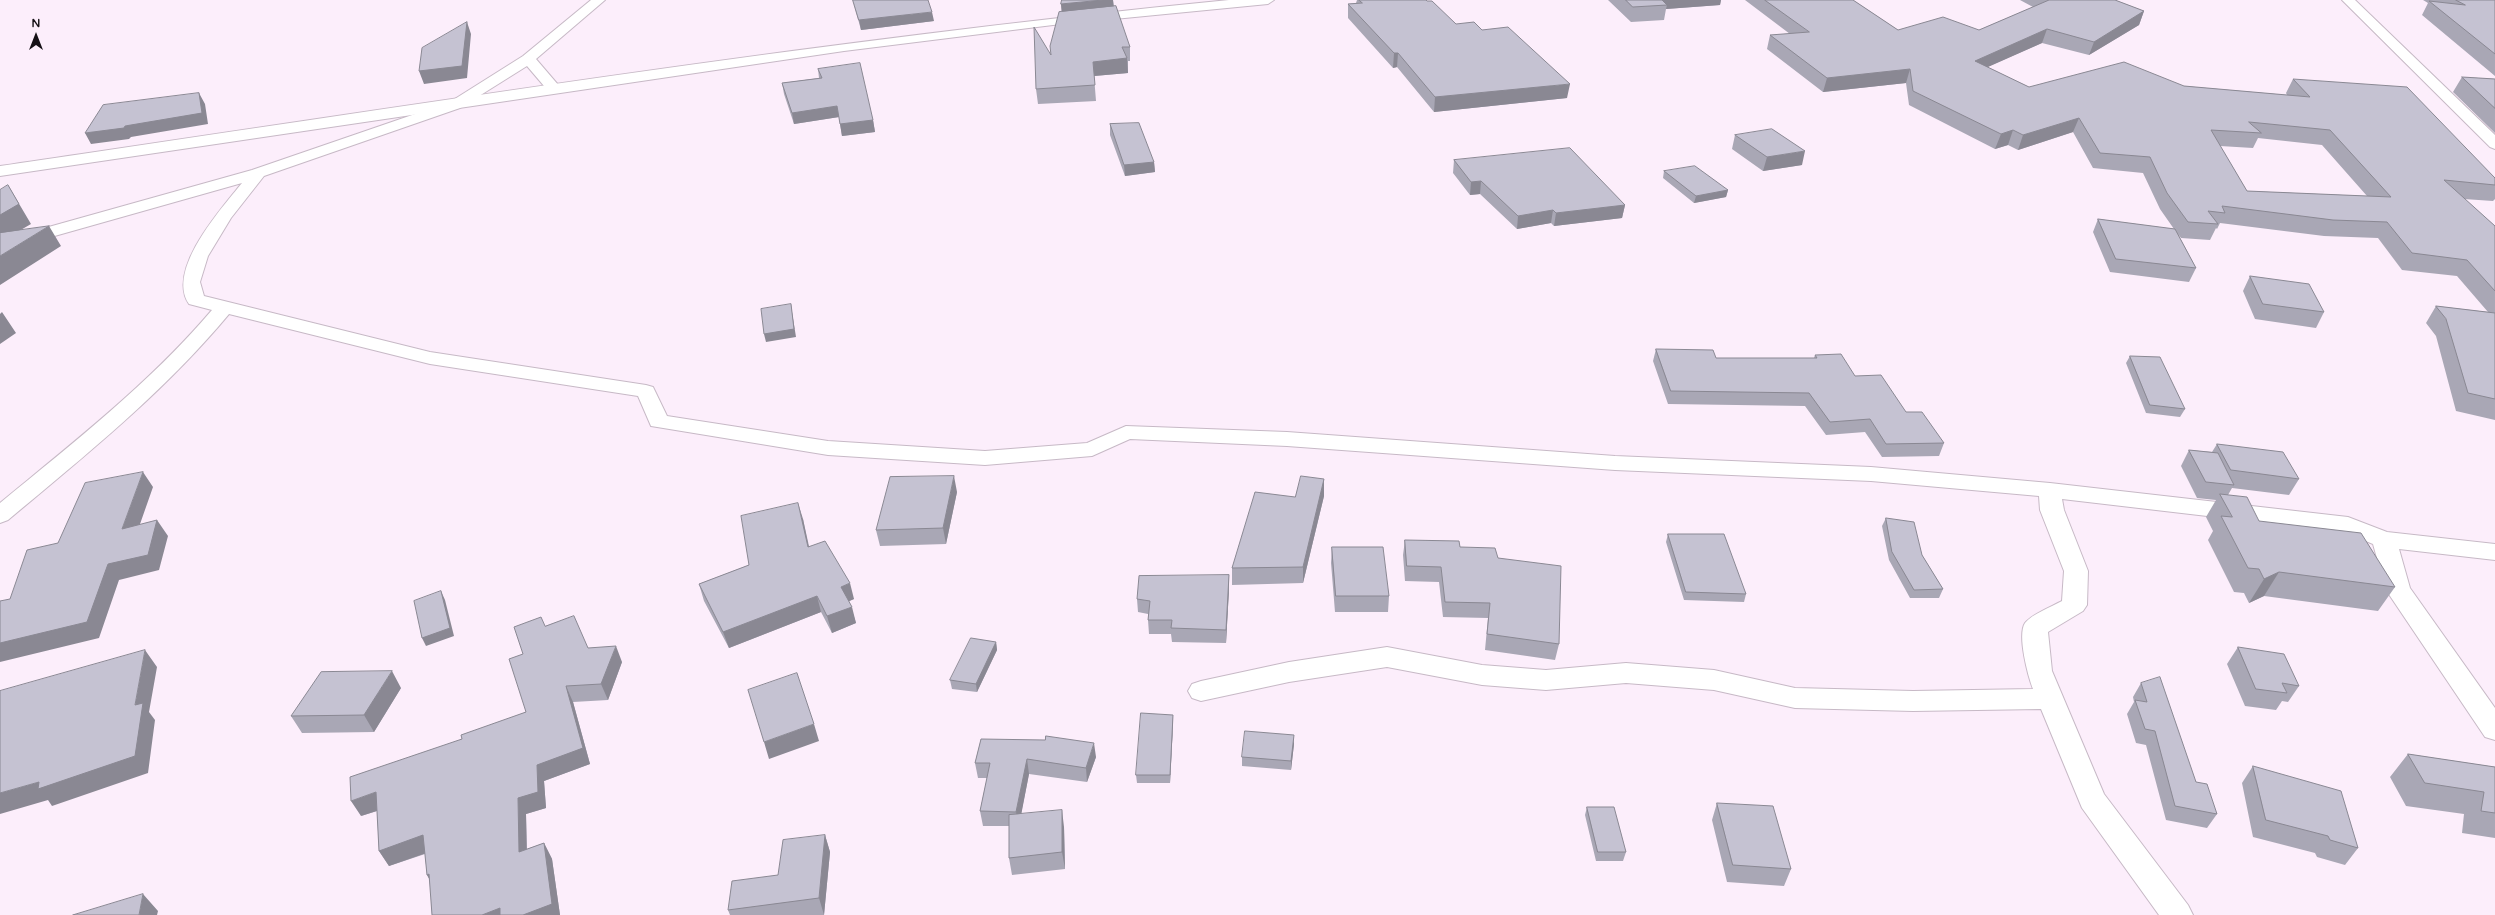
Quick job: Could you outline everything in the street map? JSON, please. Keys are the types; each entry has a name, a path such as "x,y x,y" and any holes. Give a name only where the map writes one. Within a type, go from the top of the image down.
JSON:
{"street":[{"path":"51,232 258,173 455,105 528,59 599,0"},
{"path":"0,171 844,47 1045,22 1268,0"},
{"path":"2348,0 2495,144"},
{"path":"528,59 555,90"},
{"path":"258,173 224,216 199,256 191,282 196,300 430,358 646,392 659,421 828,448 985,458 1092,449 1126,432 1286,440 1615,463 1871,474 2050,490 2348,525 2384,539 2495,552"},
{"path":"0,515 146,392 200,338 224,308"},
{"path":"2050,490 2052,510 2076,571 2074,605 2035,628 2039,671 2092,800 2176,915"},
{"path":"2384,539 2398,590 2495,729"},
{"path":"1201,691 1289,672 1387,657 1482,674 1546,680 1626,673 1714,680 1795,698 1913,701 2050,699"}],"building":[{"path":"853,0 928,0 932,12 859,20"},
{"path":"1062,0 1103,0 1061,4"},
{"path":"1359,0 1432,1 1456,24 1474,22 1482,30 1508,27 1570,84 1435,97 1398,53 1394,53 1348,4 1362,3"},
{"path":"1626,0 1662,0 1667,5 1633,7"},
{"path":"1765,0 1853,0 1898,30 1943,17 1979,30 2049,0 2115,0 2144,11 2094,42 2047,29 1975,61 2029,87 2124,62 2184,86 2310,97 2293,79 2407,87 2495,178 2495,185 2444,180 2495,226 2495,291 2467,260 2412,253 2387,222 2333,220 2222,206 2225,213 2208,211 2218,224 2188,222 2167,193 2150,157 2100,153 2079,118 2023,135 2013,130 2001,134 1913,91 1910,69 1827,78 1770,35 1809,32","holes":["2249,122 2330,130 2391,197 2247,191 2211,130 2261,133"]},
{"path":"2456,0 2495,0 2495,54 2429,1 2465,5"},
{"path":"1116,6 1130,47 1122,47 1127,58 1093,62 1095,85 1036,89 1034,27 1051,55 1050,46 1059,12"},
{"path":"467,22 462,66 419,71 422,48"},
{"path":"860,63 873,120 840,124 837,106 792,113 782,83 822,78 818,69"},
{"path":"2462,77 2495,79 2495,108"},
{"path":"199,93 202,113 125,126 124,128 85,133 103,105"},
{"path":"1139,123 1154,162 1124,165 1110,124"},
{"path":"1772,129 1805,151 1767,157 1735,135"},
{"path":"1570,148 1625,205 1556,213 1553,210 1518,216 1481,181 1471,182 1454,160"},
{"path":"1695,166 1728,190 1696,196 1664,171"},
{"path":"8,185 19,204 0,215 0,190"},
{"path":"2098,219 2175,229 2196,268 2116,259"},
{"path":"49,226 0,256 0,233"},
{"path":"2250,276 2309,284 2324,312 2263,304"},
{"path":"791,304 794,329 764,334 761,309"},
{"path":"2436,306 2495,313 2495,399 2468,393 2446,319"},
{"path":"1656,349 1713,350 1716,358 1817,358 1815,355 1841,354 1855,376 1881,375 1906,412 1922,412 1944,443 1886,444 1870,419 1830,422 1809,393 1671,391"},
{"path":"2130,356 2160,357 2185,409 2150,405"},
{"path":"2217,444 2283,452 2299,479 2231,470"},
{"path":"2189,450 2218,453 2234,485 2206,482"},
{"path":"143,472 122,529 157,520 148,555 108,564 87,622 0,643 0,601 10,599 27,550 58,543 85,483"},
{"path":"954,476 943,528 876,530 890,477"},
{"path":"1301,476 1324,479 1303,567 1232,568 1255,492 1295,497"},
{"path":"2220,494 2247,497 2259,521 2361,533 2395,587 2279,572 2264,579 2259,569 2248,568 2221,516 2232,517"},
{"path":"798,503 808,547 825,541 850,583 841,587 852,607 827,616 817,596 723,632 699,584 749,565 741,516"},
{"path":"1886,518 1914,522 1922,555 1943,589 1914,590 1892,552"},
{"path":"1668,534 1724,534 1746,594 1686,592"},
{"path":"1405,540 1459,541 1460,547 1495,548 1498,558 1561,566 1559,644 1487,634 1490,603 1445,602 1441,567 1407,566"},
{"path":"1332,547 1383,547 1389,596 1336,596"},
{"path":"1229,575 1226,630 1171,628 1172,620 1148,620 1150,601 1137,599 1139,576"},
{"path":"441,591 450,628 422,638 414,601"},
{"path":"574,616 588,648 616,646 601,684 566,686 583,748 537,765 538,792 518,798 519,852 544,843 552,904 523,915 500,915 500,908 482,915 432,915 429,874 427,875 423,835 379,851 376,792 351,801 350,777 462,739 461,735 526,712 509,659 523,654 514,627 541,617 545,626"},
{"path":"971,638 996,642 976,684 950,680"},
{"path":"2238,647 2284,654 2299,686 2282,683 2287,693 2256,689"},
{"path":"145,650 135,705 143,703 135,756 38,789 39,782 0,793 0,691"},
{"path":"392,671 364,715 291,716 321,672"},
{"path":"797,673 814,724 764,742 748,690"},
{"path":"2160,677 2196,782 2207,784 2217,814 2175,806 2155,731 2145,729 2135,700 2147,702 2141,683"},
{"path":"1141,713 1173,715 1170,775 1136,775"},
{"path":"1245,731 1294,735 1291,761 1242,757"},
{"path":"1046,736 1094,743 1086,768 1027,759 1016,812 980,811 990,763 975,763 981,739 1045,740"},
{"path":"2408,754 2495,767 2495,813 2481,811 2484,792 2425,783"},
{"path":"2253,766 2341,791 2358,848 2330,840 2328,836 2266,820"},
{"path":"1717,803 1773,806 1791,869 1733,865"},
{"path":"1587,807 1614,807 1626,852 1598,852"},
{"path":"1062,810 1062,852 1009,858 1009,815"},
{"path":"825,835 819,898 728,910 732,881 778,875 783,840"},
{"path":"143,894 139,915 73,915"}]}
